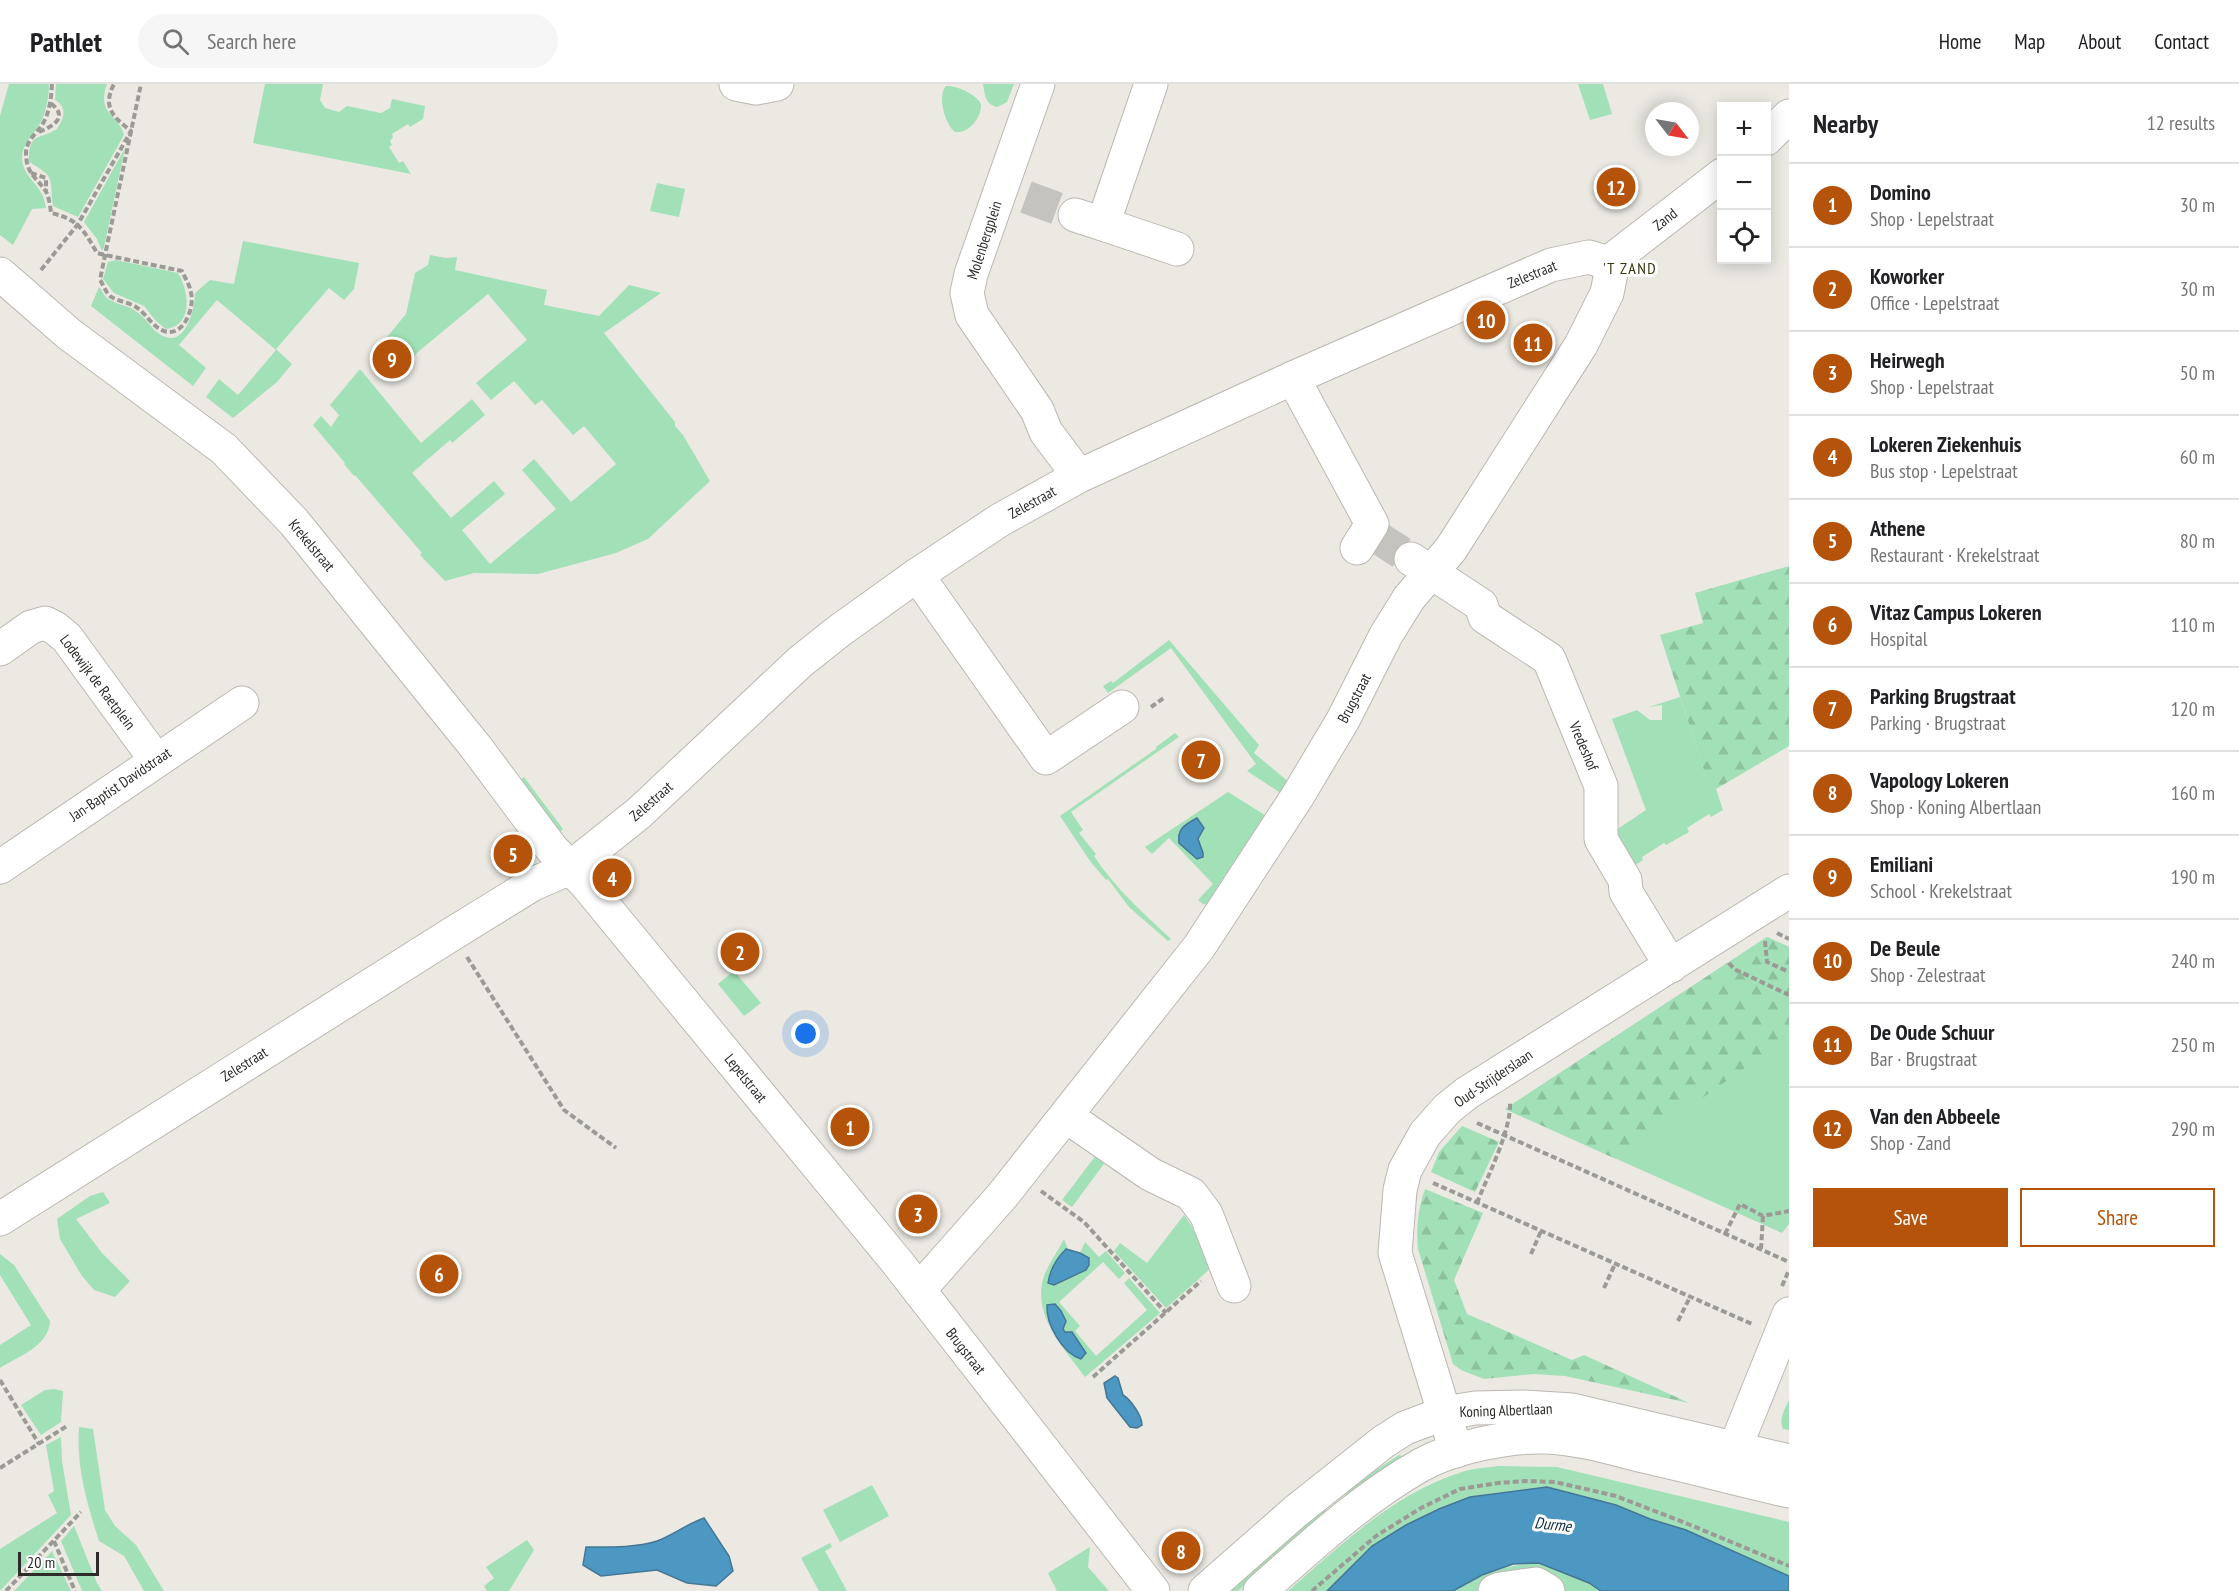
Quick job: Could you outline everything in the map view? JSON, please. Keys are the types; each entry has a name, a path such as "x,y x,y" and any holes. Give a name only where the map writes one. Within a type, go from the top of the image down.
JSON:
{"street":[{"path":"736,84 756,88 777,84"},
{"name":"Molenbergplein","path":"1038,84 1013,193 970,274 968,302 972,315 1037,410 1046,432 1079,476"},
{"path":"1151,84 1089,220 1177,249"},
{"path":"1771,135 1789,116"},
{"name":"Zand","path":"1608,263 1717,179"},
{"name":"Zelestraat","path":"5,1206 533,884 570,868 639,813 800,662 917,575 1000,520 1079,476 1293,378 1551,265 1589,256 1608,263"},
{"name":"Brugstraat","path":"1153,1591 919,1290 1019,1175 1199,946 1297,797 1343,720 1386,635 1409,598 1420,566 1451,549 1581,345 1607,293 1611,273 1608,263"},
{"name":"Krekelstraat","path":"11,284 69,334 224,449 240,465 294,522 475,746 552,849 570,868"},
{"path":"1293,378 1372,524 1367,538"},
{"name":"Vredeshof","path":"1420,566 1481,605 1485,617 1549,659 1601,786 1601,839 1625,880 1626,892 1671,966"},
{"path":"917,575 1046,758 1122,707"},
{"name":"Lodewijk de Raetplein","path":"0,649 31,627 45,623 55,628 67,638 156,760"},
{"name":"Jan-Baptist Davidstraat","path":"0,867 242,703"},
{"name":"Lepelstraat","path":"570,868 586,884 919,1290"},
{"name":"Oud-Strijderslaan","path":"1456,1451 1395,1253 1400,1190 1405,1170 1425,1134 1447,1109 1467,1093 1789,891"},
{"path":"1066,1116 1150,1174 1191,1194 1206,1214 1229,1273"},
{"path":"1735,1448 1785,1301"},
{"name":"Koning Albertlaan","path":"1205,1591 1296,1511 1383,1442 1405,1428 1444,1413 1475,1408 1524,1407 1572,1410 1789,1461"},
{"name":"Koning Albertlaan","path":"1260,1591 1367,1500 1422,1465 1456,1451 1528,1437 1571,1439 1789,1491"},
{"path":"1495,1591 1500,1588 1536,1584 1548,1591"}],"path":[{"path":"46,191 30,173 26,151 29,142 50,110 51,84"},
{"path":"114,84 109,94 112,114 131,131"},
{"path":"30,173 46,178 46,191 51,213 64,215 78,224 97,253 105,255 182,271 192,294 190,312 184,324 175,332 166,333 158,329 145,313 110,296 100,280 105,255 141,84"},
{"path":"36,133 55,125 58,119 60,114 58,109 50,104"},
{"path":"11,284 78,224 131,131"},
{"path":"452,934 564,1110 616,1148"},
{"path":"1764,935 1767,962 1789,972"},
{"path":"1714,939 1723,956 1734,969 1789,995"},
{"path":"1491,1130 1789,1262"},
{"path":"1477,1203 1503,1137"},
{"path":"1405,1170 1753,1324"},
{"path":"1019,1175 1084,1222 1166,1313"},
{"path":"1725,1234 1740,1204 1763,1216 1789,1211"},
{"path":"1761,1249 1763,1216"},
{"path":"1531,1254 1541,1231"},
{"path":"1604,1288 1615,1264"},
{"path":"1785,1301 1789,1270"},
{"path":"1094,1377 1166,1313 1229,1273"},
{"path":"1678,1322 1690,1297"},
{"path":"0,1380 39,1443"},
{"path":"0,1468 67,1426"},
{"path":"1312,1591 1376,1536 1421,1508 1460,1490 1498,1483 1527,1481 1555,1482 1616,1496 1789,1566"},
{"path":"6,1591 81,1512"},
{"path":"54,1541 75,1591"}],"green space":[{"path":"9,84 49,84 44,116 22,153 23,164 42,194 46,208 32,209 13,245 0,235 0,116"},
{"path":"56,84 107,84 104,94 106,108 124,135 78,217 53,206 50,179 44,171 29,162 32,142 57,129 63,117 62,106 55,100"},
{"path":"265,84 323,84 320,100 325,108 339,112 347,106 381,113 390,108 392,99 425,106 423,119 410,127 408,124 392,134 390,141 392,145 389,147 399,163 403,161 411,174 253,143"},
{"path":"983,84 1014,84 1007,102 997,107 988,101"},
{"path":"1578,84 1603,84 1612,114 1590,120"},
{"path":"946,86 965,91 981,104 974,124 960,132 955,132 951,128 945,117 942,96"},
{"path":"125,148 102,251 97,239 84,222"},
{"path":"657,183 685,189 679,217 650,211"},
{"path":"243,241 359,263 354,289 344,300 329,288 276,349 292,364 277,382 233,418 206,397 219,379 238,395 276,350 217,300 179,345 206,368 193,386 91,306 99,287 107,298 140,314 161,335 169,338 176,337 187,326 191,317 195,293 210,280 234,284"},
{"path":"430,255 446,258 457,257 455,270 547,290 544,305 599,316 629,285 661,293 604,333 675,422 675,426 683,435 710,481 648,539 616,553 538,574 474,573 445,581 420,555 422,553 354,476 313,425 321,416 331,427 339,415 330,405 360,369 421,443 472,399 485,415 452,443 450,440 412,473 451,518 494,481 505,494 462,530 490,564 556,509 522,470 534,459 571,502 616,464 584,426 573,435 542,400 535,405 514,381 491,400 476,383 527,340 488,294 407,361 387,337 406,314 415,273 428,265"},
{"path":"116,260 178,273 185,289 187,306 181,321 166,329 144,306 114,293 103,279 108,262"},
{"path":"1789,566 1789,746 1711,792 1660,635 1703,623 1695,593"},
{"path":"1169,640 1259,745 1254,753 1290,783 1282,794 1247,771 1256,764 1171,648 1108,693 1103,686 1111,681 1113,683"},
{"path":"1680,697 1711,791 1716,789 1723,810 1711,817 1709,814 1687,828 1689,832 1666,845 1664,843 1642,857 1643,860 1632,867 1613,832 1646,810 1612,719 1637,710 1650,720 1662,720 1662,705 1649,707"},
{"path":"1175,733 1179,737 1071,812 1083,830 1079,833 1096,854 1094,856 1102,868 1130,900 1171,939 1168,941 1129,907 1108,879 1106,880 1090,861 1060,816 1156,749"},
{"path":"524,777 563,829 556,835 518,782"},
{"path":"1228,792 1268,817 1209,905 1203,904 1198,900 1213,884 1169,838 1152,854 1145,847"},
{"path":"1767,937 1789,947 1789,1224 1782,1233 1505,1109"},
{"path":"1767,937 1789,947 1789,1037 1616,1159 1505,1109"},
{"path":"734,971 761,1003 744,1016 718,984"},
{"path":"1462,1126 1499,1142 1475,1192 1431,1172 1439,1152"},
{"path":"1100,1150 1109,1157 1072,1207 1062,1200"},
{"path":"1425,1189 1483,1213 1454,1280 1467,1314 1572,1360 1584,1355 1689,1403 1565,1376 1534,1374 1484,1379 1461,1370 1453,1364 1418,1249 1418,1218"},
{"path":"103,1192 110,1203 76,1219 102,1253 130,1281 115,1297 94,1290 82,1276 60,1239 57,1219 90,1196"},
{"path":"1184,1215 1211,1268 1166,1308 1114,1251 1120,1243 1147,1263"},
{"path":"1064,1239 1068,1249 1080,1253 1085,1242 1099,1257 1106,1251 1125,1273 1119,1279 1103,1262 1059,1302 1080,1326 1075,1331 1096,1356 1147,1310 1124,1283 1129,1278 1160,1313 1085,1377 1059,1343 1042,1304 1041,1290 1044,1276"},
{"path":"0,1254 14,1265 50,1321 48,1330 39,1344 0,1368 0,1345 31,1325 0,1275"},
{"path":"45,1390 63,1391 61,1422 41,1435 21,1405"},
{"path":"1789,1400 1789,1430 1783,1429 1781,1422"},
{"path":"79,1427 93,1429 105,1510 115,1526 136,1545 164,1591 144,1591 124,1556 99,1541 81,1471"},
{"path":"61,1437 62,1461 71,1515 0,1591 0,1549 57,1513 48,1495 54,1491 46,1445"},
{"path":"1399,1455 1403,1456 1403,1459 1347,1498 1342,1492"},
{"path":"1498,1466 1557,1467 1789,1522 1789,1576 1686,1530 1616,1505 1580,1495 1514,1492 1493,1493 1439,1509 1406,1525 1372,1546 1327,1591 1288,1591 1369,1522 1414,1493 1462,1472"},
{"path":"872,1485 889,1516 840,1542 823,1510"},
{"path":"1323,1508 1328,1514 1238,1591 1229,1589"},
{"path":"74,1526 102,1591 82,1591 61,1541"},
{"path":"527,1540 534,1550 509,1591 487,1591 484,1586 494,1578 486,1567"},
{"path":"830,1543 832,1547 825,1551 847,1591 819,1591 801,1558"},
{"path":"1090,1547 1088,1567 1109,1591 1057,1591 1048,1573"},
{"path":"52,1551 71,1591 14,1591"},
{"path":"1539,1563 1589,1583 1601,1591 1453,1591 1494,1571"}],"water":[{"path":"1197,818 1204,828 1198,839 1203,857 1197,859 1179,843 1179,834 1183,828"},
{"path":"1066,1249 1089,1258 1089,1265 1086,1270 1054,1285 1048,1283 1054,1265"},
{"path":"1055,1304 1066,1321 1063,1329 1065,1332 1072,1332 1086,1353 1081,1359 1068,1351 1052,1329 1047,1305"},
{"path":"1115,1376 1118,1378 1123,1395 1133,1404 1140,1417 1142,1425 1137,1428 1130,1427 1107,1398 1104,1383"},
{"name":"Durme","path":"1547,1487 1616,1505 1686,1530 1789,1576 1789,1591 1601,1591 1589,1583 1539,1563 1513,1564 1482,1575 1453,1591 1327,1591 1372,1546 1406,1525 1439,1509 1470,1497"},
{"path":"704,1518 729,1556 733,1571 716,1586 687,1583 657,1570 601,1576 583,1565 586,1547 622,1547 657,1541"}],"tunnel":[{"path":"1026,197 1075,215"},
{"path":"1374,535 1411,559"}],"place":[{"name":"Van den Abbeele","path":"1616,187"},
{"name":"De Beule","path":"1486,320"},
{"name":"De Oude Schuur","path":"1533,343"},
{"name":"Emiliani","path":"392,359"},
{"name":"Parking Brugstraat","path":"1201,760"},
{"name":"Athene","path":"513,854"},
{"name":"Lokeren Ziekenhuis","path":"612,878"},
{"name":"Koworker","path":"740,952"},
{"name":"Domino","path":"850,1127"},
{"name":"Heirwegh","path":"918,1214"},
{"name":"Vitaz Campus Lokeren","path":"439,1274"},
{"name":"Vapology Lokeren","path":"1181,1551"}],"district":[{"name":"'T ZAND","path":"1630,268"}]}
